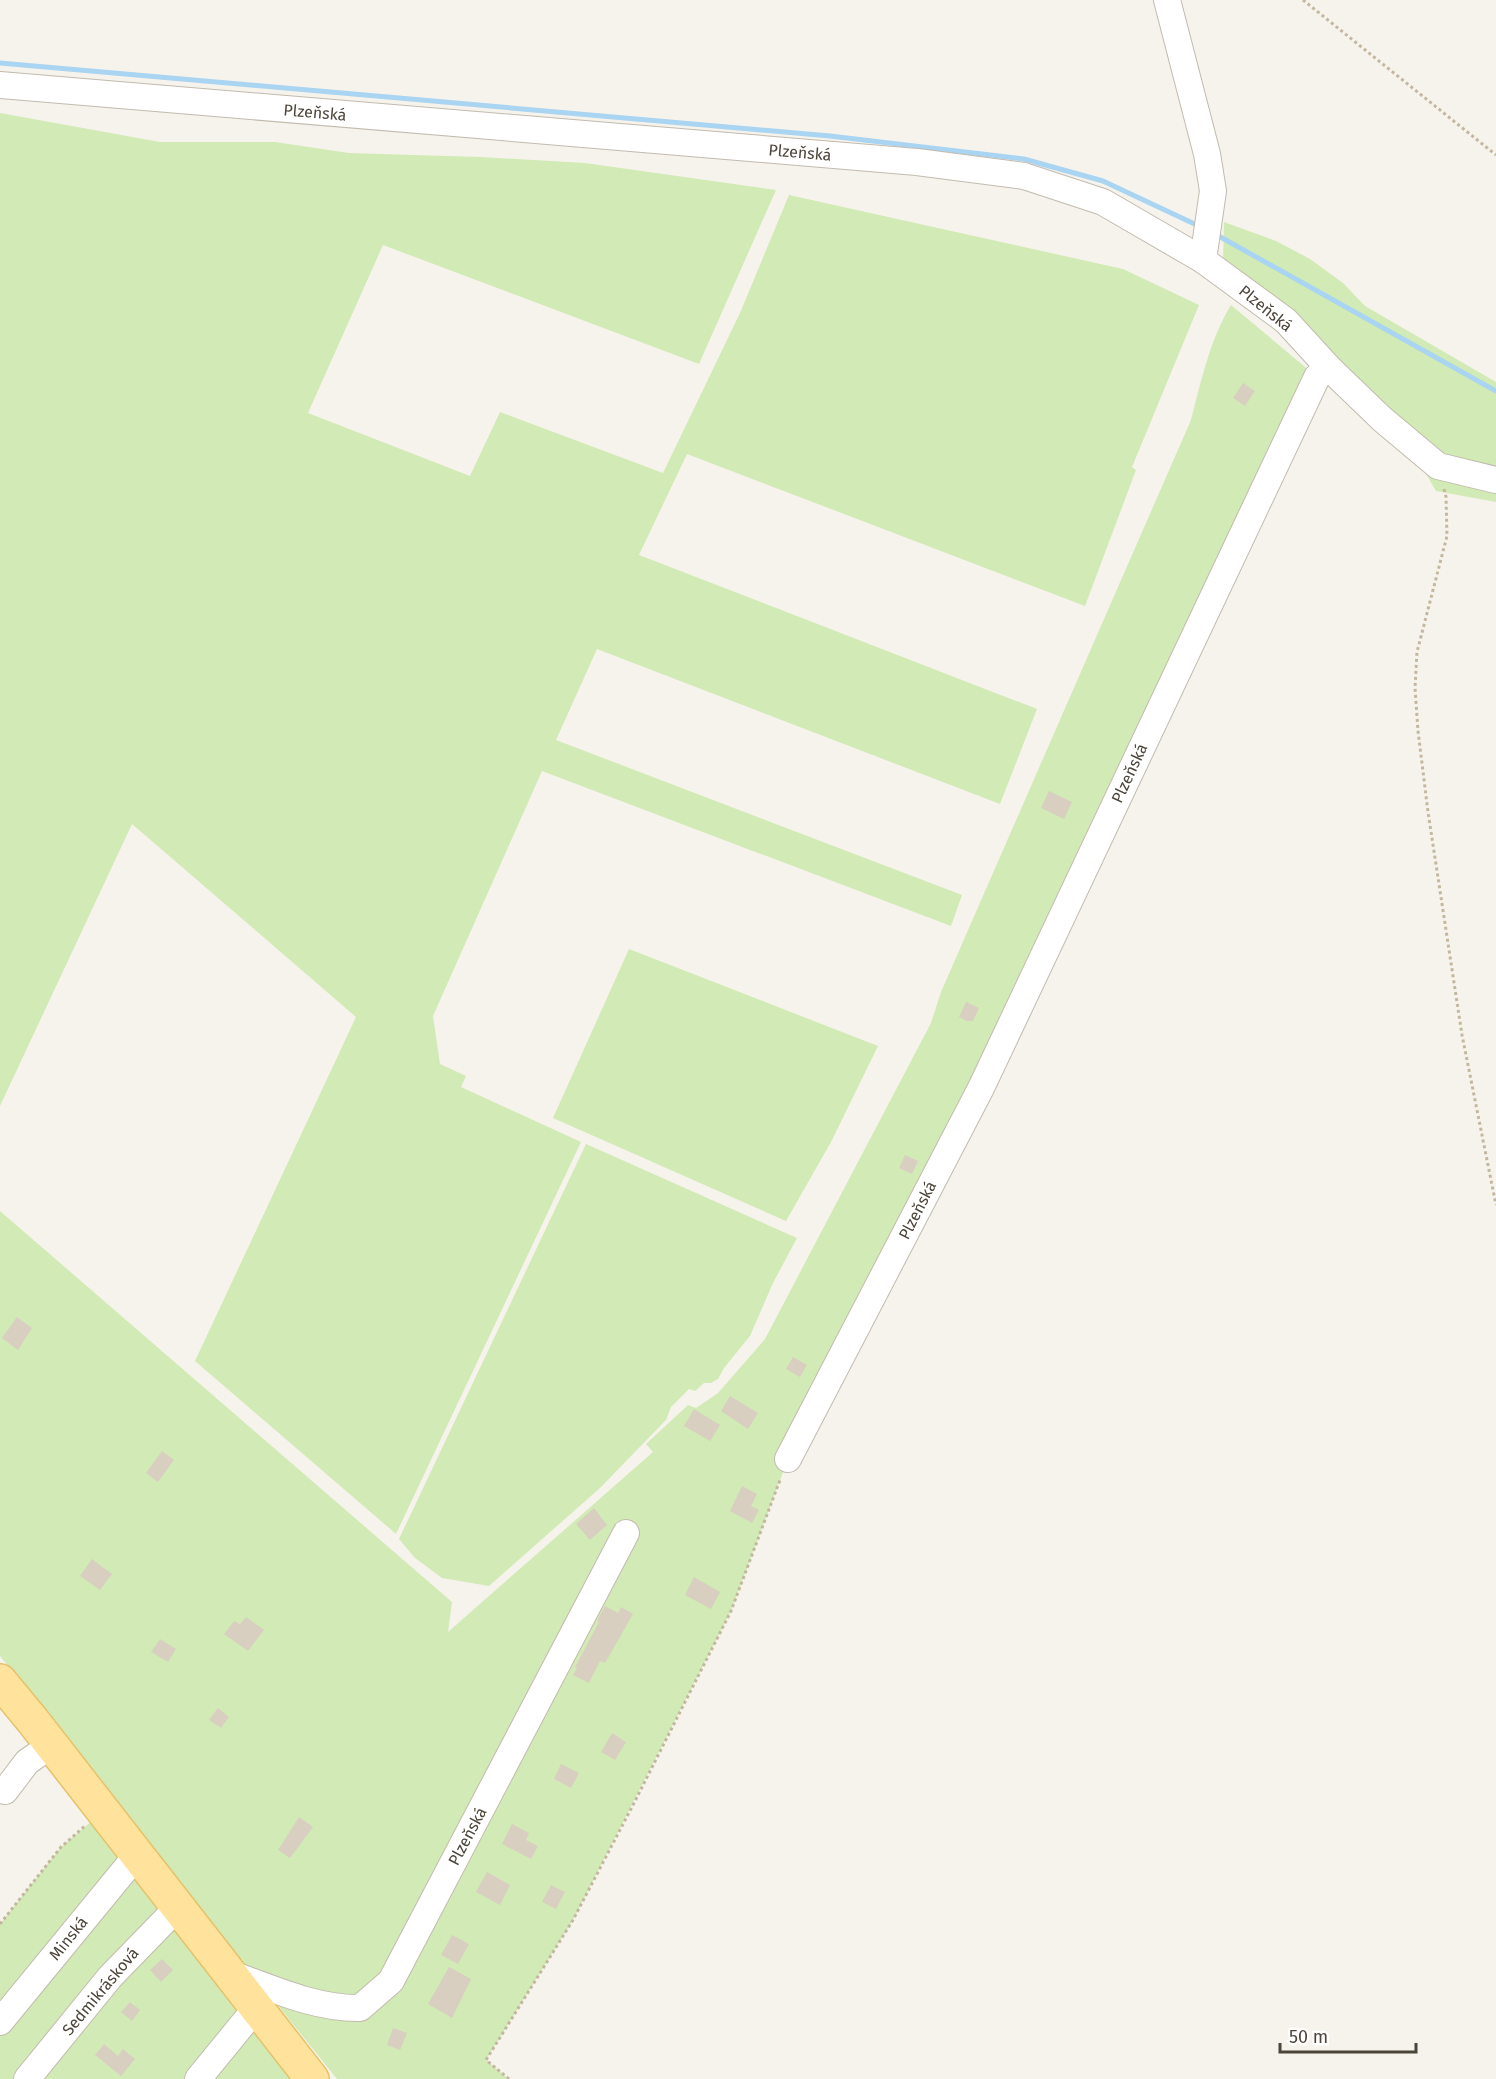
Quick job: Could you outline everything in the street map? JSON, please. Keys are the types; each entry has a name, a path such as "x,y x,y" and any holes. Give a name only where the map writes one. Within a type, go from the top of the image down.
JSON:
{"main road":[{"path":"0,1682 312,2079"}],"street":[{"path":"1167,0 1208,154 1213,191 1207,240"},
{"name":"Plzeňská","path":"0,85 917,162 1024,176 1207,240 1329,368 1317,377 981,1088 788,1459"},
{"path":"1329,368 1382,419 1438,466 1496,480"},
{"name":"Plzeňská","path":"229,1973 279,1991 340,2008 360,2008 391,1981 626,1533"},
{"path":"5,1791 27,1762 51,1745"},
{"name":"Minská","path":"0,2022 137,1855"},
{"name":"Sedmikrásková","path":"27,2079 110,1977 177,1907"},
{"path":"198,2079 256,2008"}],"path":[{"path":"1303,0 1496,155"},
{"path":"1438,466 1446,498 1447,536 1417,652 1415,688 1418,731 1462,1035 1496,1205"},
{"path":"509,2079 486,2061 573,1920 731,1611 788,1459"},
{"path":"0,1924 61,1847 103,1811"}],"green space":[{"path":"0,113 160,142 275,142 349,153 585,163 776,190 699,364 383,245 308,413 470,476 500,412 663,473 740,313 789,195 1123,269 1199,305 1132,467 1136,470 1085,606 687,454 639,555 1037,709 1000,804 597,649 556,740 962,895 951,926 542,771 433,1016 440,1064 466,1076 461,1087 581,1142 396,1534 195,1361 356,1017 132,824 0,1106"},
{"path":"1224,222 1276,241 1310,259 1343,283 1365,306 1496,382 1496,502 1436,491 1425,472 1223,264"},
{"path":"1231,305 1317,377 788,1459 731,1611 573,1920 486,2060 509,2079 337,2079 0,1656 0,1211 452,1602 448,1632 653,1452 646,1444 688,1405 696,1408 718,1393 765,1339 931,1023 941,992 1191,420 1212,346"},
{"path":"629,949 878,1046 831,1142 786,1221 553,1118"},
{"path":"586,1144 797,1238 773,1283 750,1336 718,1379 711,1383 704,1383 695,1391 689,1389 671,1407 666,1420 600,1488 489,1586 442,1578 415,1558 399,1539"},
{"path":"93,1820 295,2079 0,2079 0,1924 61,1847"}],"building":[{"path":"1243,383 1255,391 1245,406 1233,398"},
{"path":"1049,791 1072,802 1064,819 1041,808"},
{"path":"966,1002 979,1008 973,1021 959,1017"},
{"path":"905,1155 918,1161 912,1174 899,1168"},
{"path":"17,1317 32,1328 18,1350 2,1338"},
{"path":"793,1357 807,1365 800,1377 786,1369"},
{"path":"730,1396 758,1413 748,1429 721,1411"},
{"path":"694,1409 720,1425 710,1441 684,1426"},
{"path":"162,1451 174,1460 158,1482 146,1473"},
{"path":"742,1486 757,1494 751,1506 759,1510 752,1523 730,1511"},
{"path":"594,1508 607,1525 590,1540 576,1524"},
{"path":"92,1559 112,1574 100,1590 80,1576"},
{"path":"694,1577 720,1592 711,1609 685,1595"},
{"path":"605,1606 618,1613 621,1607 633,1614 605,1663 600,1661 589,1683 573,1675"},
{"path":"246,1617 264,1630 248,1651 224,1634 234,1621 240,1624"},
{"path":"160,1639 176,1649 168,1662 151,1652"},
{"path":"218,1708 229,1717 221,1728 209,1720"},
{"path":"612,1733 626,1742 615,1760 601,1752"},
{"path":"561,1764 579,1773 571,1788 554,1779"},
{"path":"299,1817 313,1827 290,1858 278,1850"},
{"path":"512,1824 529,1833 526,1840 538,1846 531,1859 502,1844"},
{"path":"487,1872 510,1885 500,1905 476,1892"},
{"path":"551,1885 565,1892 556,1909 542,1902"},
{"path":"452,1935 469,1944 458,1964 441,1955"},
{"path":"162,1959 173,1970 161,1982 150,1970"},
{"path":"449,1967 471,1979 452,2018 428,2004"},
{"path":"130,2002 140,2010 132,2021 121,2012"},
{"path":"393,2028 407,2033 400,2050 387,2045"},
{"path":"104,2044 118,2056 123,2049 135,2059 121,2076 95,2055"}],"waterway":[{"path":"0,63 830,136 1024,159 1103,181 1201,227"},
{"path":"1215,234 1496,391"}]}
